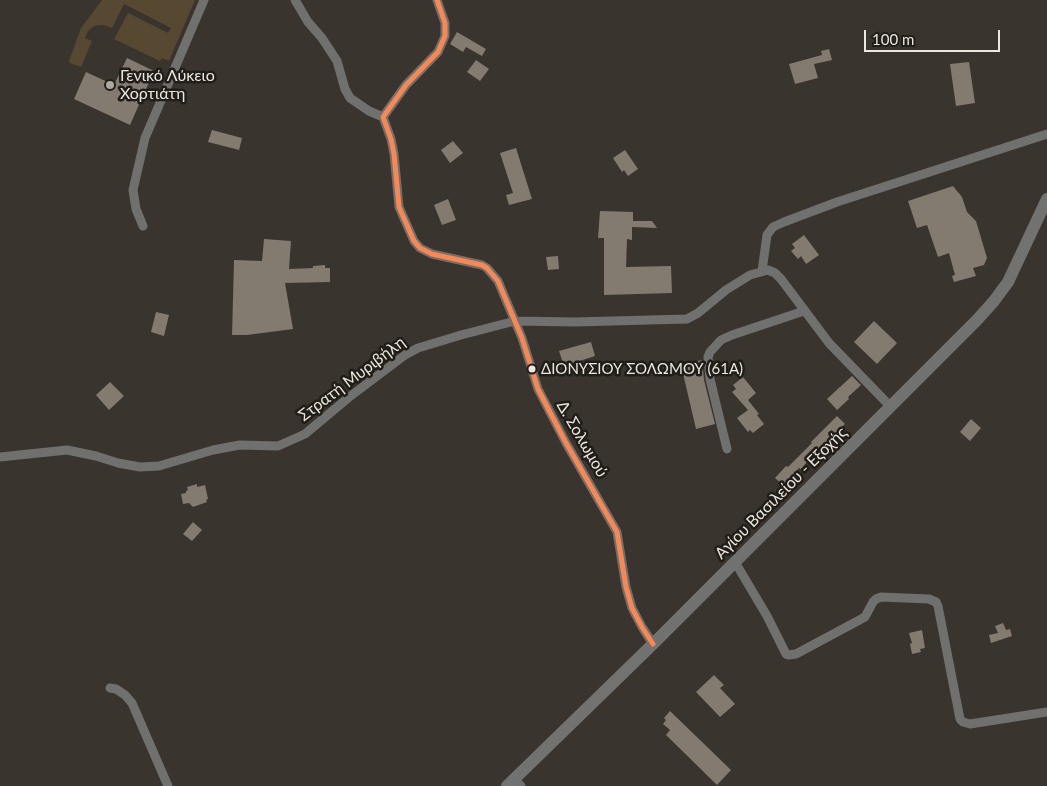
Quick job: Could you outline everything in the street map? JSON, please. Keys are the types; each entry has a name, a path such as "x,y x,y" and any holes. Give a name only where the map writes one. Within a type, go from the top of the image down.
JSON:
{"main road":[{"name":"Αγίου Βασιλείου - Εξοχής","path":"514,784 994,301 1008,282 1047,199"}],"street":[{"path":"143,226 136,209 133,190 145,138 204,0"},
{"path":"294,0 337,61 345,90 350,98 369,112 383,117 406,85 438,52 445,36 445,23 437,0"},
{"name":"Δ. Σολωμού","path":"383,117 394,154 399,207 414,240 420,248 432,254 470,261 487,268 498,281 515,321 538,390 562,436 618,532 626,587 632,608 654,644"},
{"path":"890,406 829,343 782,279 768,270 762,271 767,236 773,227 837,202 1047,134"},
{"name":"Στρατή Μυριβήλη","path":"0,457 67,450 140,467 159,466 206,452 240,445 278,446 305,434 348,398 405,355 418,348 515,321 575,322 687,319 698,313 726,290 750,275 762,271"},
{"path":"727,449 710,379 708,357 710,352 721,340 732,335 804,311"},
{"path":"734,562 788,655 796,654 865,617 872,602 876,599 882,597 929,599 936,602 938,606 960,719 970,724 1047,712"},
{"path":"110,688 116,689 125,695 132,703 168,786"}],"shaded area":[{"path":"102,0 195,0 169,61 162,58 160,61 114,39 128,13 168,33 171,28 124,4 112,28 99,25 94,26 88,31 85,38 92,41 81,67 70,63 69,61 81,28"}],"building":[{"path":"457,32 486,49 482,56 466,47 463,52 450,44"},
{"path":"829,49 832,60 814,64 818,78 795,84 789,64 822,55 821,51"},
{"path":"127,58 154,71 130,125 74,99 86,72 114,85"},
{"path":"476,60 489,69 480,81 467,72"},
{"path":"969,62 975,103 956,106 950,64"},
{"path":"212,130 242,138 239,150 208,142"},
{"path":"453,141 463,153 450,163 441,150"},
{"path":"516,148 532,199 509,205 506,195 513,193 500,153"},
{"path":"625,150 638,169 628,176 624,170 622,172 613,158"},
{"path":"953,186 962,197 967,212 976,221 987,258 984,265 973,268 976,276 954,282 952,276 955,275 949,253 938,257 927,225 917,228 908,201"},
{"path":"448,199 456,220 442,225 434,205"},
{"path":"600,211 633,212 633,221 652,221 657,228 632,227 632,240 627,239 626,267 671,266 672,293 604,295 604,238 598,238"},
{"path":"804,235 819,255 806,264 801,256 798,259 791,251 795,248 792,244"},
{"path":"264,239 291,241 289,269 313,268 313,266 325,265 325,268 330,268 330,282 285,283 293,329 232,335 234,260 262,261"},
{"path":"558,256 559,269 548,270 546,257"},
{"path":"156,312 169,315 164,336 151,332"},
{"path":"874,321 897,343 877,364 854,342"},
{"path":"591,342 595,356 564,366 559,351"},
{"path":"702,360 704,380 715,424 696,429 681,365"},
{"path":"852,376 861,385 837,410 827,399"},
{"path":"743,377 756,393 748,400 764,424 753,433 750,430 748,432 737,418 748,410 732,392 736,389 733,385"},
{"path":"110,382 124,396 109,410 96,395"},
{"path":"837,416 845,424 801,469 799,468 783,485 775,478 812,443"},
{"path":"971,419 981,428 970,441 960,432"},
{"path":"197,484 197,487 205,485 207,502 193,507 189,503 183,504 181,494 186,493 187,487"},
{"path":"193,522 202,530 192,541 183,534"},
{"path":"1003,623 1006,630 1010,629 1012,636 991,643 989,635 998,633 995,626"},
{"path":"922,630 925,648 920,649 921,652 912,654 910,644 912,643 909,633"},
{"path":"714,675 724,685 720,688 735,704 720,717 696,692"},
{"path":"670,711 731,770 717,785 666,735 670,730 663,724 666,720 664,718"}],"transit line":[{"path":"437,0 445,23 445,36 438,52 406,85 383,117 394,154 399,207 414,241 420,248 432,254 482,265 498,281 522,338 538,389 566,443 617,532 626,587 632,608 653,644"}],"place":[{"name":"Γενικό Λύκειο Χορτιάτη","path":"110,85"},
{"name":"ΔΙΟΝΥΣΙΟΥ ΣΟΛΩΜΟΥ (61Α)","path":"532,369"}]}
